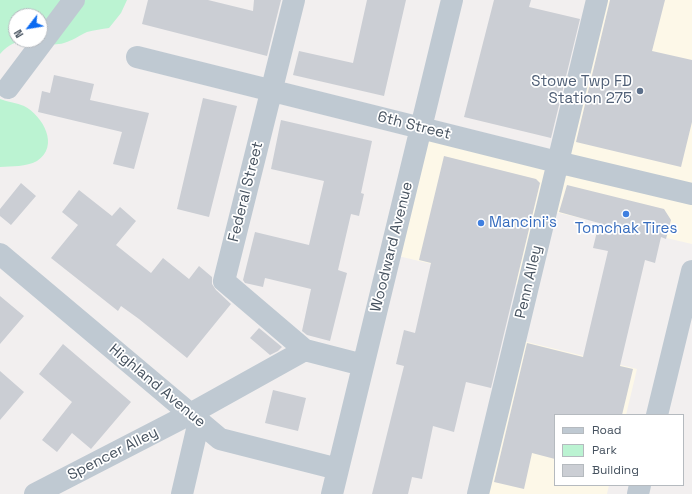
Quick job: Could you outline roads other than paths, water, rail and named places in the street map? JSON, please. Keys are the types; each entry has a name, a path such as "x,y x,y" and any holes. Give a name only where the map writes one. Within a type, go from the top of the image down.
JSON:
{"street":[{"path":"8,88 74,0"},
{"name":"Federal Street","path":"294,0 224,281 305,350 363,365"},
{"name":"Woodward Avenue","path":"332,494 452,0"},
{"name":"Penn Alley","path":"478,494 597,0"},
{"name":"6th Street","path":"137,57 557,162 692,194"},
{"name":"Highland Avenue","path":"0,254 220,439 338,469"},
{"path":"657,414 692,271"},
{"path":"182,494 194,417 305,350"},
{"name":"Spencer Alley","path":"35,494 194,417"}],"place":[{"name":"Stowe Twp FD Station 275","path":"640,91"},
{"name":"Tomchak Tires","path":"626,214"},
{"name":"Mancini's","path":"481,223"}]}
